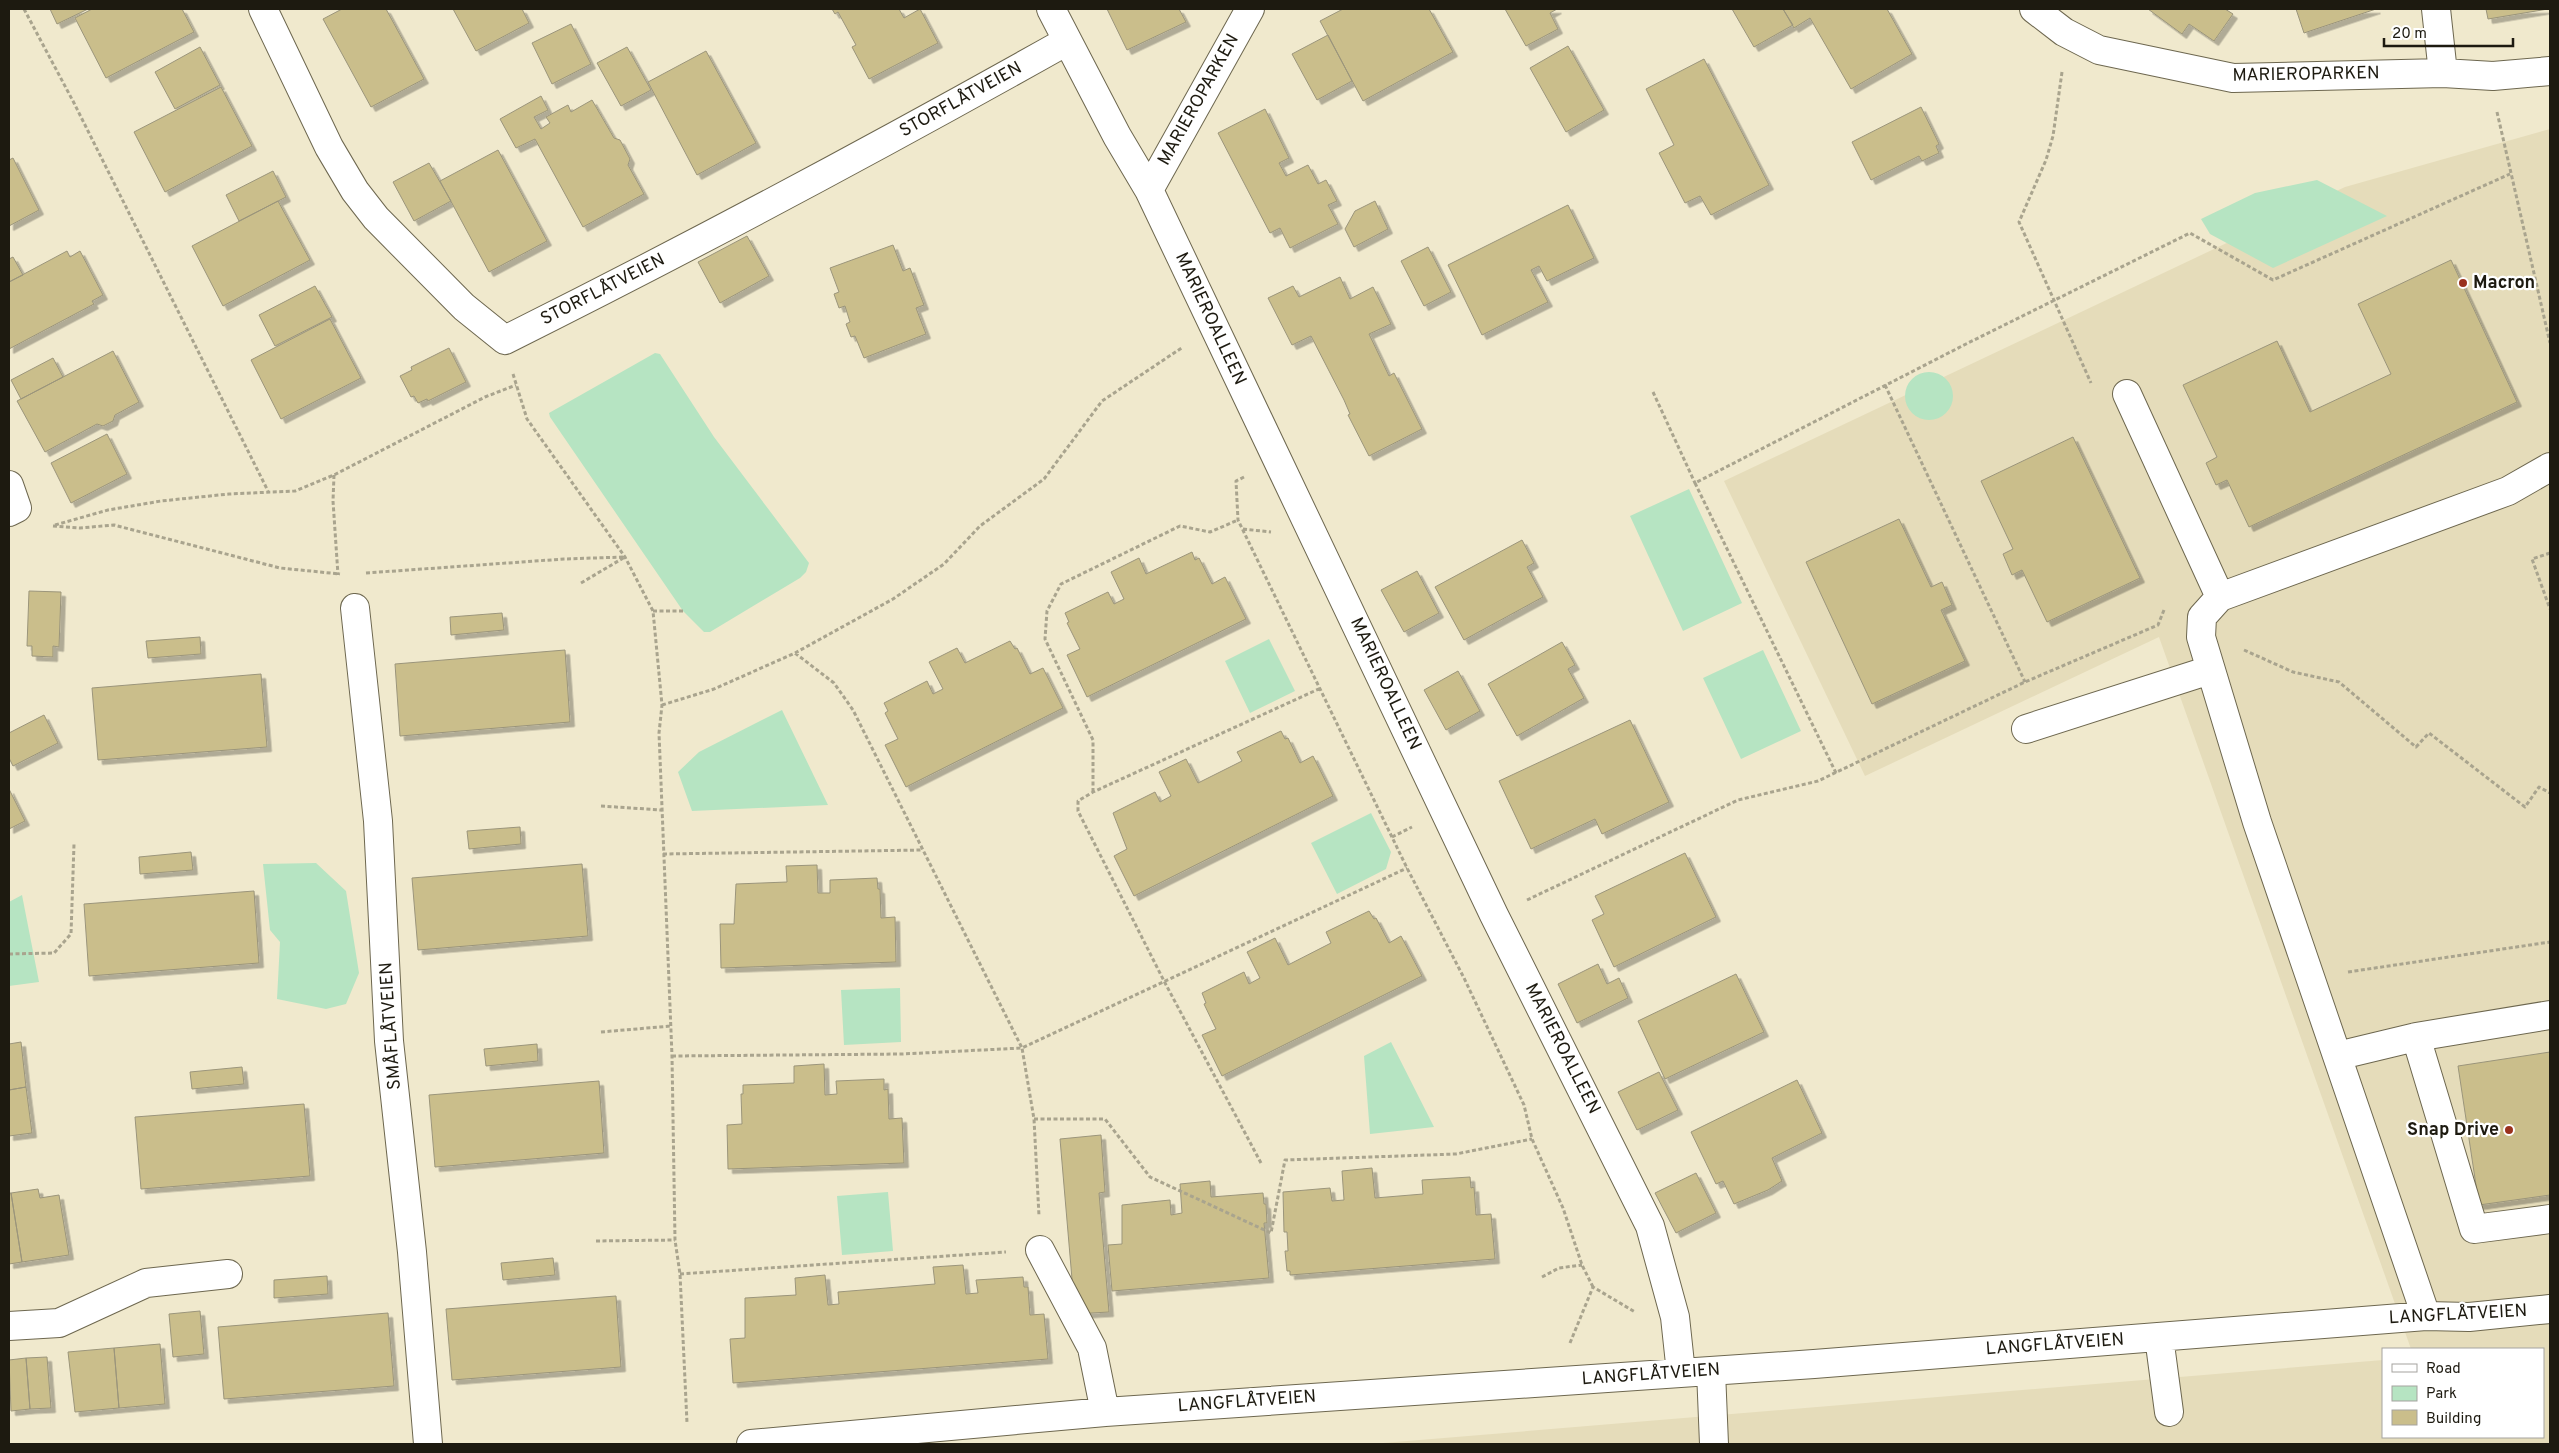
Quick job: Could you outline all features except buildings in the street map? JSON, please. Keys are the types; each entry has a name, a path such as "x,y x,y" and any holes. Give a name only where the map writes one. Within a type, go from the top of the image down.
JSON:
{"street":[{"path":"263,9 328,147 355,191 376,218 464,306 505,340"},
{"name":"MARIEROALLEEN","path":"1051,9 1117,136 1149,190 1494,915 1650,1226 1675,1317 1681,1373"},
{"name":"MARIEROPARKEN","path":"1149,190 1250,9"},
{"name":"MARIEROPARKEN","path":"2034,9 2064,32 2099,50 2233,78 2443,72 2493,76 2550,71"},
{"path":"2436,9 2443,72"},
{"name":"STORFLÅTVEIEN","path":"505,340 674,254 893,138 1067,41"},
{"path":"2127,394 2220,597"},
{"path":"2426,1316 2257,822 2201,637 2202,617 2220,597 2508,491 2550,467"},
{"name":"SMÅFLÅTVEIEN","path":"355,608 378,821 389,1041 412,1252 428,1444"},
{"path":"2026,730 2210,670"},
{"path":"2337,1056 2416,1037 2550,1015"},
{"path":"2416,1037 2474,1229 2550,1219"},
{"path":"1040,1250 1092,1348 1105,1412"},
{"path":"9,1326 58,1323 146,1283 228,1274"},
{"name":"LANGFLÅTVEIEN","path":"751,1444 1105,1412 1711,1371 2426,1316 2469,1317 2550,1309"},
{"path":"2158,1337 2169,1412"},
{"path":"1711,1371 1714,1444"}],"path":[{"path":"24,9 74,103 268,491"},
{"path":"2064,32 2066,51 2053,136 2046,160 2019,222 2095,391"},
{"path":"2497,110 2510,174 2550,343"},
{"path":"1696,483 1885,385 2190,233 2273,280 2510,174"},
{"path":"662,705 714,688 795,653 893,599 944,564 980,526 1044,479 1102,401 1213,327"},
{"path":"505,340 527,419 625,557 653,611 662,705 659,733 672,1056 675,1240 680,1274 687,1423"},
{"path":"52,526 108,510 161,501 268,491 294,491 334,475 485,397 516,385"},
{"path":"1885,385 2025,682"},
{"path":"1653,392 1836,773"},
{"path":"1277,460 1236,481 1238,520 1407,868 1464,978 1520,1097 1532,1138 1563,1208 1582,1265 1593,1288 1642,1315"},
{"path":"334,475 333,501 338,574"},
{"path":"12,502 34,520 52,526 80,528 114,525 270,566 348,574"},
{"path":"1093,792 1093,740 1045,639 1047,611 1060,584 1180,526 1210,532 1238,520"},
{"path":"2550,553 2532,559 2550,609"},
{"path":"358,573 564,559 625,557"},
{"path":"581,583 625,557"},
{"path":"1494,915 1738,800 1818,781 1836,773 2025,682 2158,624 2167,604"},
{"path":"653,611 683,612"},
{"path":"2238,646 2293,672 2339,682 2416,747 2429,733 2525,807 2539,787 2550,793"},
{"path":"680,1274 1040,1250 1034,1119 1022,1048 853,710 834,683 795,653"},
{"path":"1260,1163 1164,981 1078,811 1078,801 1093,792 1321,688"},
{"path":"602,806 662,810"},
{"path":"9,954 54,952 70,934 74,844"},
{"path":"663,854 923,850"},
{"path":"672,1056 902,1054 1022,1048 1407,868"},
{"path":"2310,980 2338,974 2550,942"},
{"path":"601,1032 671,1026"},
{"path":"1034,1119 1105,1119 1150,1177 1271,1233 1285,1160 1456,1154 1532,1138"},
{"path":"596,1241 675,1240"},
{"path":"1542,1277 1559,1268 1582,1265"},
{"path":"1557,1381 1566,1353 1593,1288"}],"shaded area":[{"path":"2550,129 2550,1444 1371,1444 2382,1360 2382,1438 2544,1438 2544,1348 2411,1348 2159,637 1865,776 1724,481 2345,187"}],"green space":[{"path":"2317,180 2387,216 2273,268 2210,234 2201,219 2255,193"},
{"path":"655,353 660,354 714,437 809,563 806,572 800,578 710,632 704,632 683,611 549,413"},
{"path":"1929,372 1938,374 1946,379 1951,387 1953,396 1951,405 1946,413 1938,418 1929,420 1920,418 1912,413 1907,405 1905,396 1907,387 1912,379 1920,374"},
{"path":"1689,489 1742,603 1683,631 1630,516"},
{"path":"1269,639 1295,691 1250,713 1225,661"},
{"path":"1763,650 1801,731 1741,759 1703,678"},
{"path":"782,710 828,805 692,811 678,772 699,752"},
{"path":"1371,813 1391,852 1386,869 1337,894 1311,843"},
{"path":"316,863 346,891 359,973 346,1004 326,1009 277,999 280,942 270,930 263,864"},
{"path":"22,895 39,982 9,986 9,902"},
{"path":"900,988 901,1042 844,1045 841,990"},
{"path":"1391,1042 1434,1127 1370,1134 1364,1056"},
{"path":"888,1192 893,1251 842,1255 837,1196"}],"place":[{"name":"Macron","path":"2463,283"},
{"name":"Snap Drive","path":"2509,1130"}]}
